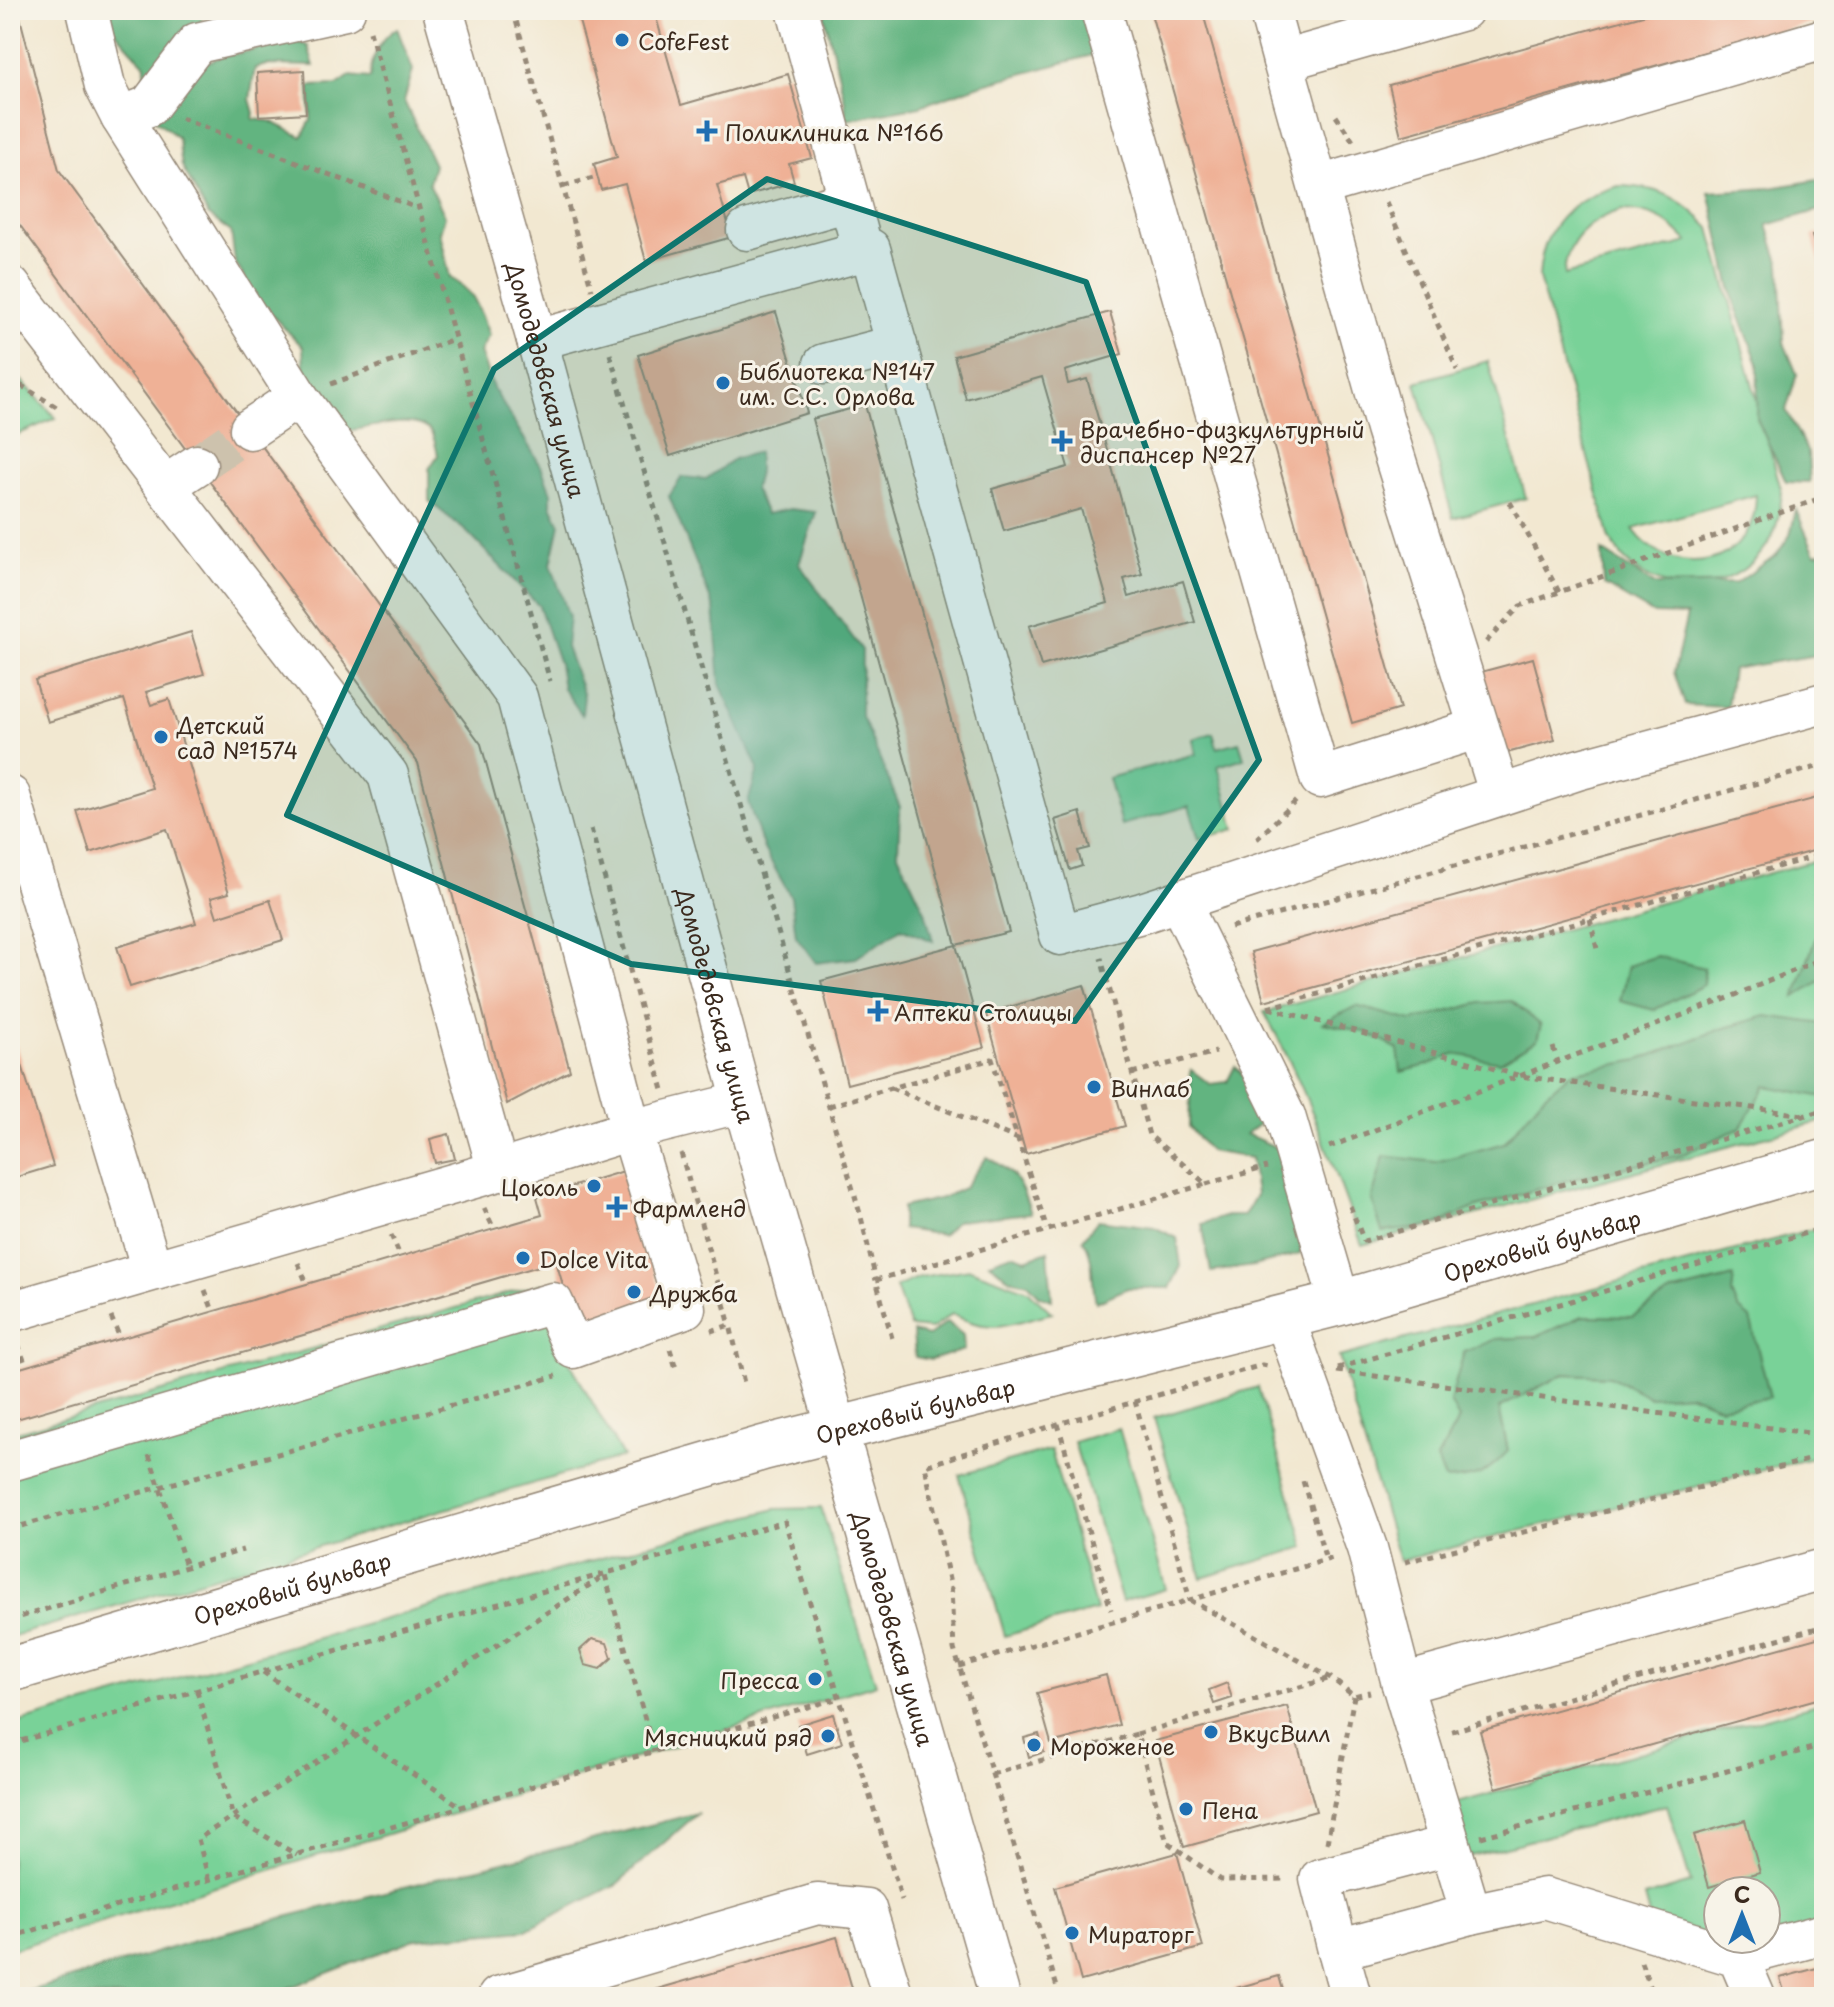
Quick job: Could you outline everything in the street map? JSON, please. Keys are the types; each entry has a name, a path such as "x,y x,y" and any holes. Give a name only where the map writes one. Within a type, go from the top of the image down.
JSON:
{"main road":[{"name":"Ореховый бульвар","path":"10,1670 763,1448 1340,1303 1824,1162"}],"street":[{"path":"10,1461 553,1303 573,1348 685,1308 631,1130 517,697 298,397 135,111 105,86 87,10"},
{"path":"797,10 863,251"},
{"path":"1101,10 1320,778 1479,728"},
{"path":"1269,10 1386,429 1500,795"},
{"path":"1283,61 1463,10"},
{"name":"Домодедовская улица","path":"454,12 537,340 743,1102 1000,1997"},
{"path":"135,111 217,23 357,16"},
{"path":"1319,186 1824,39"},
{"path":"747,230 849,201"},
{"path":"537,340 870,249 1060,935 1179,901 1577,770 1807,704"},
{"path":"10,286 181,476 388,775 498,1171"},
{"path":"824,364 897,345"},
{"path":"250,429 298,397"},
{"path":"10,796 152,1270"},
{"path":"1179,901 1251,1023 1285,1116 1316,1159 1340,1303"},
{"path":"10,1312 631,1130 743,1102"},
{"path":"1284,1317 1370,1559 1402,1684 1471,1914"},
{"path":"1402,1684 1824,1569"},
{"path":"1351,1997 1320,1879 1450,1845"},
{"path":"1338,1950 1471,1914 1545,1898 1738,1957 1824,1934"},
{"path":"498,1997 817,1904 866,1909 893,1997"},
{"path":"1738,1957 1755,1997"}],"path":[{"path":"513,10 861,1217 892,1338"},
{"path":"357,16 417,208 552,691"},
{"path":"1330,108 1373,171 1457,370"},
{"path":"135,111 417,208"},
{"path":"563,186 597,177"},
{"path":"298,397 454,339"},
{"path":"1461,669 1520,606 1824,497"},
{"path":"1510,502 1559,592"},
{"path":"1221,930 1824,765"},
{"path":"591,828 744,1383"},
{"path":"1132,1073 1251,1023 1590,919 1824,854"},
{"path":"1590,919 1597,949"},
{"path":"1092,926 1149,1135 1206,1184"},
{"path":"876,1280 1206,1184 1316,1159 1328,1147 1726,999 1824,958"},
{"path":"1251,1023 1521,1076 1805,1116"},
{"path":"1553,1047 1558,1062"},
{"path":"829,1106 992,1059 1047,1229"},
{"path":"890,1088 1018,1139"},
{"path":"1348,1201 1364,1241 1824,1110"},
{"path":"1824,1228 1331,1370 1824,1435"},
{"path":"1814,1231 1824,1264"},
{"path":"699,1335 730,1325"},
{"path":"669,1344 676,1368"},
{"path":"1060,1997 954,1649 951,1589 925,1466 1262,1365 1269,1367 1275,1384 1304,1376"},
{"path":"10,1529 564,1373"},
{"path":"1135,1401 1190,1600 1331,1678 1354,1696"},
{"path":"1058,1424 1111,1610"},
{"path":"959,1666 1190,1600 1824,1456"},
{"path":"160,1487 186,1566"},
{"path":"10,1744 785,1522 904,1905"},
{"path":"10,1620 243,1550"},
{"path":"209,1880 198,1839 605,1575"},
{"path":"605,1575 654,1752"},
{"path":"1419,1741 1824,1626"},
{"path":"263,1672 463,1808"},
{"path":"992,1774 1331,1678"},
{"path":"1354,1696 1402,1684"},
{"path":"197,1691 233,1817 297,1855"},
{"path":"1137,1734 1167,1842 1220,1880 1320,1879 1354,1696"},
{"path":"10,1937 840,1698"},
{"path":"1450,1845 1824,1745"}],"highlighted area":[{"path":"767,179 1086,282 1259,760 1075,1021 631,964 287,815 494,369"}],"green space":[{"path":"104,10 200,10 202,49 207,62 295,41 308,46 314,66 267,65 255,68 250,99 253,119 270,121 302,137 311,120 309,86 337,85 350,76 370,78 378,49 397,28 413,70 404,101 434,165 429,183 445,216 440,232 450,278 466,289 479,309 489,335 480,352 493,388 541,466 551,493 551,505 560,524 551,564 569,617 566,647 584,696 582,715 563,688 559,664 539,606 467,532 429,501 429,469 438,455 430,431 414,423 403,423 348,431 334,409 325,405 304,377 303,347 258,301 235,262 231,232 208,215 182,166 178,138 143,109 145,65 104,19"},
{"path":"823,10 1085,10 1100,53 980,85 920,106 846,120 845,102"},
{"path":"1824,179 1824,209 1767,225 1780,265 1784,343 1797,374 1786,410 1808,453 1810,483 1786,482 1757,419 1758,363 1734,302 1709,192 1770,188"},
{"path":"1619,186 1659,192 1689,209 1710,228 1782,493 1773,535 1760,554 1744,569 1725,579 1704,585 1662,583 1624,559 1610,539 1539,278 1541,260 1553,229 1573,207","holes":["1622,210 1659,218 1688,242 1564,275 1569,251 1582,233 1600,219","1756,495 1752,519 1742,539 1728,552 1710,560 1689,562 1669,557 1650,547 1633,529"]},
{"path":"1488,361 1526,498 1453,518 1416,382"},
{"path":"10,368 56,418 10,438"},
{"path":"758,452 754,489 766,514 790,509 816,512 799,564 862,650 861,714 900,807 898,854 925,911 933,941 901,928 856,958 816,963 796,936 791,897 764,849 748,802 758,769 720,684 714,608 669,496 682,477 706,479 734,459"},
{"path":"1796,510 1815,554 1824,552 1824,654 1732,669 1727,707 1685,705 1674,672 1687,615 1654,614 1604,585 1602,551 1655,585 1737,583 1777,554 1790,535"},
{"path":"1213,733 1217,748 1239,742 1244,758 1218,766 1235,829 1199,839 1189,806 1121,825 1108,778 1196,754 1193,739"},
{"path":"1824,858 1824,1121 1362,1245 1306,1097 1264,1012"},
{"path":"1824,934 1824,978 1795,997 1816,937"},
{"path":"1657,956 1704,968 1704,985 1654,1010 1620,1001 1628,966"},
{"path":"1512,1001 1541,1025 1537,1040 1500,1062 1454,1054 1401,1072 1398,1049 1365,1032 1323,1023 1356,1006 1412,1021 1480,1003"},
{"path":"1766,1016 1824,1024 1824,1097 1766,1086 1740,1128 1679,1156 1568,1180 1474,1208 1430,1227 1382,1232 1372,1199 1384,1156 1436,1162 1504,1143 1540,1100 1570,1073 1639,1060 1721,1029"},
{"path":"1235,1066 1262,1096 1271,1115 1246,1134 1278,1148 1308,1227 1300,1254 1254,1266 1211,1272 1202,1224 1227,1216 1244,1216 1256,1195 1251,1158 1209,1151 1189,1127 1191,1070 1210,1084 1227,1082"},
{"path":"987,1157 1016,1179 1031,1213 957,1221 942,1235 902,1229 902,1207 942,1198 964,1188"},
{"path":"1098,1220 1154,1227 1177,1238 1181,1266 1170,1288 1128,1288 1096,1302 1091,1262 1083,1239"},
{"path":"1824,1226 1824,1455 1399,1561 1339,1357","holes":["1733,1277 1732,1293 1770,1397 1720,1407 1689,1394 1650,1397 1610,1376 1564,1374 1499,1408 1508,1451 1437,1459 1496,1339 1536,1337 1582,1316 1632,1317 1671,1293"]},
{"path":"1048,1251 1052,1300 1040,1296 1028,1283 1009,1279 989,1262 1012,1254 1026,1259"},
{"path":"970,1269 1028,1290 1052,1313 1002,1326 980,1325 952,1314 931,1329 910,1327 896,1287 920,1277"},
{"path":"1734,1277 1732,1293 1738,1308 1750,1318 1770,1397 1720,1407 1689,1394 1650,1397 1610,1376 1564,1374 1499,1408 1508,1451 1493,1465 1480,1474 1445,1480 1437,1459 1459,1419 1450,1402 1464,1352 1496,1339 1536,1337 1582,1316 1632,1317 1671,1293"},
{"path":"541,1284 554,1334 623,1457 10,1637 10,1434"},
{"path":"947,1322 963,1335 964,1350 931,1360 915,1357 913,1332 928,1336"},
{"path":"1258,1387 1305,1547 1202,1578 1154,1418"},
{"path":"1119,1428 1166,1589 1122,1602 1074,1442"},
{"path":"1051,1450 1096,1610 1005,1636 959,1475"},
{"path":"821,1508 876,1684 10,1950 10,1725 775,1509"},
{"path":"1824,1702 1824,1924 1782,1935 1782,1875 1702,1875 1702,1937 1651,1923 1644,1897 1691,1883 1667,1805 1463,1858 1450,1805"},
{"path":"698,1813 617,1884 526,1930 415,1939 286,1989 236,1997 10,1997 210,1936"}],"building":[{"path":"10,10 18,10 59,170 481,744 570,1071 507,1104 418,763 10,212"},
{"name":"Поликлиника №166","path":"618,10 654,10 681,105 788,74 812,158 789,164 794,182 748,195 743,178 717,185 732,237 646,261 625,184 601,190 594,164 617,157 579,21"},
{"path":"1150,10 1202,10 1400,709 1352,723"},
{"path":"1661,10 1824,10 1824,19 1401,136 1389,85"},
{"path":"304,70 306,113 259,116 257,73"},
{"path":"1824,232 1824,274 1823,274 1812,236"},
{"path":"776,312 807,413 670,456 638,355"},
{"path":"1110,312 1122,354 1065,371 1068,384 1087,379 1142,574 1124,579 1129,597 1183,581 1195,622 1041,666 1029,626 1108,603 1081,509 1004,531 992,489 1068,467 1042,377 966,399 954,356"},
{"path":"1824,382 1824,412 1823,412 1815,384"},
{"path":"865,405 1009,932 956,945 812,419"},
{"path":"191,632 204,674 146,692 151,705 169,699 229,893 211,898 217,917 270,900 283,940 130,987 117,947 196,923 167,829 90,853 77,811 152,788 124,699 48,722 35,680"},
{"path":"1533,658 1555,740 1503,754 1481,672"},
{"path":"1824,796 1824,848 1264,1001 1251,952"},
{"path":"1080,812 1090,848 1078,851 1082,866 1070,870 1055,820"},
{"path":"956,945 984,1048 847,1084 821,981"},
{"path":"1084,985 1125,1126 1026,1154 986,1014"},
{"path":"10,1026 53,1166 10,1179"},
{"path":"449,1134 455,1159 435,1163 430,1139"},
{"path":"624,1171 663,1302 575,1327 556,1261 10,1421 10,1371 542,1215 537,1197"},
{"path":"1824,1636 1824,1697 1496,1788 1480,1731"},
{"path":"592,1639 607,1643 612,1658 600,1669 585,1665 580,1650"},
{"path":"1106,1675 1119,1725 1051,1743 1037,1693"},
{"path":"1227,1683 1232,1698 1214,1704 1209,1690"},
{"path":"1287,1706 1316,1811 1184,1847 1155,1741"},
{"path":"833,1714 842,1743 807,1754 798,1725"},
{"name":"Мороженое","path":"1039,1734 1044,1752 1029,1757 1024,1738"},
{"path":"1745,1820 1760,1872 1750,1875 1706,1875 1694,1835"},
{"path":"1177,1853 1203,1947 1081,1981 1055,1887"},
{"path":"837,1937 852,1988 820,1997 630,1997"},
{"path":"1824,1966 1824,1997 1786,1997 1780,1978"},
{"path":"1279,1976 1285,1997 1235,1997 1233,1989"}],"tunnel":[{"path":"197,465 250,429"}],"place":[{"name":"CofeFest","path":"622,40"},
{"name":"Поликлиника №166","path":"707,131"},
{"name":"Библиотека №147 им. С.С. Орлова","path":"723,383"},
{"name":"Врачебно-физкультурный диспансер №27","path":"1062,441"},
{"name":"Детский сад №1574","path":"161,737"},
{"name":"Аптеки Столицы","path":"878,1011"},
{"name":"Винлаб","path":"1094,1087"},
{"name":"Цоколь","path":"594,1186"},
{"name":"Фармленд","path":"617,1207"},
{"name":"Dolce Vita","path":"523,1258"},
{"name":"Дружба","path":"634,1292"},
{"name":"Пресса","path":"815,1679"},
{"name":"ВкусВилл","path":"1211,1732"},
{"name":"Мясницкий ряд","path":"828,1736"},
{"name":"Мороженое","path":"1034,1745"},
{"name":"Пена","path":"1186,1809"},
{"name":"Мираторг","path":"1072,1933"}]}
